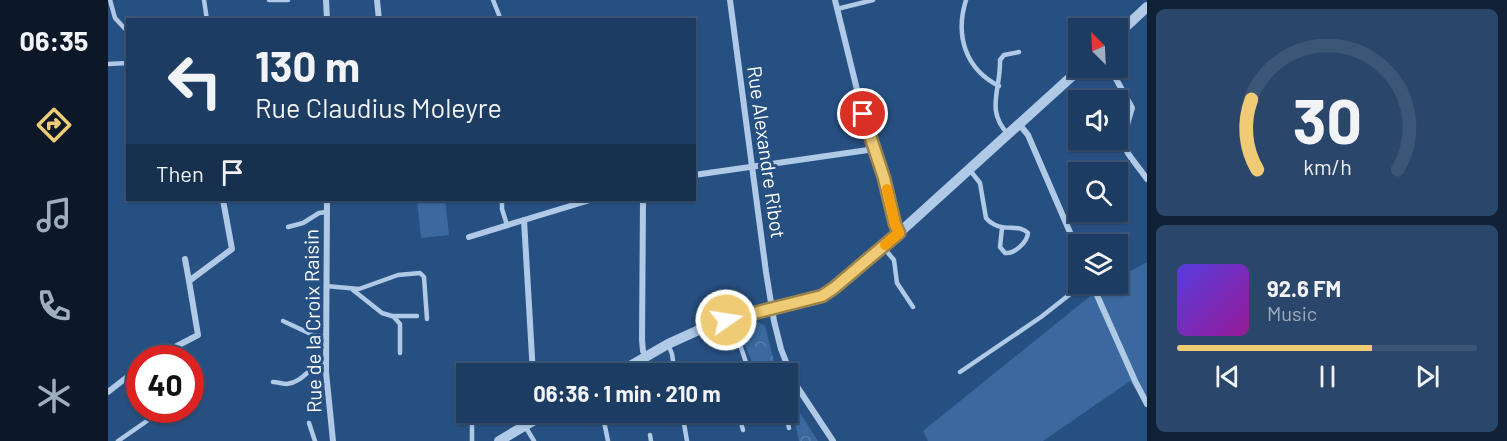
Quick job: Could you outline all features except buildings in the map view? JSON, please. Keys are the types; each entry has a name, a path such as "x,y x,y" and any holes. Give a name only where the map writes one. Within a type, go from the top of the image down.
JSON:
{"street":[{"path":"326,0 327,18"},
{"path":"377,0 379,18"},
{"name":"Rue Alexandre Ribot","path":"730,0 772,309 781,349 794,382 833,441"},
{"path":"835,0 863,114 899,233"},
{"path":"1128,25 1147,8"},
{"path":"634,363 668,344 712,324 822,296 899,233 1070,78"},
{"path":"1116,78 1132,108 1123,139 1125,150 1147,179"},
{"path":"1019,124 1028,135 1071,234"},
{"path":"696,175 875,149"},
{"path":"189,281 232,249 223,201"},
{"name":"Rue de la Croix Raisin","path":"327,201 326,362 333,441"},
{"path":"469,237 587,201"},
{"path":"643,201 642,340 646,356"},
{"path":"524,220 532,363"},
{"path":"179,345 198,335 185,260"},
{"path":"1096,294 1147,404"},
{"path":"108,392 126,378"},
{"path":"499,441 529,423"}],"lane":[{"path":"110,0 115,18 126,30"},
{"path":"204,0 207,18"},
{"path":"269,0 288,0"},
{"path":"493,0 500,18"},
{"path":"837,9 873,0"},
{"path":"966,0 961,24 966,50 978,72 999,86"},
{"path":"1008,134 998,123 995,113 1001,57 1019,52"},
{"path":"108,64 126,63"},
{"path":"969,170 980,183 986,218 990,223 1002,228 1023,229 1028,234 1027,239 1013,252 1005,253 1000,247 1002,228"},
{"path":"502,201 507,225"},
{"path":"288,227 303,223 319,213 327,212"},
{"path":"883,247 894,260 897,283 913,307"},
{"path":"353,290 368,287 398,275 420,273 424,277 427,319"},
{"path":"326,286 353,290 377,310 397,318 400,324 400,353"},
{"path":"960,372 1041,317 1070,294"},
{"path":"392,316 417,316"},
{"path":"731,318 746,363"},
{"path":"283,321 313,335 326,337"},
{"path":"668,344 673,363"},
{"path":"273,382 291,383 304,377 321,362 326,362"},
{"path":"118,441 145,423"},
{"path":"309,423 315,441"},
{"path":"472,423 472,441"},
{"path":"604,423 608,441"},
{"path":"684,423 687,441"},
{"path":"741,423 743,430"},
{"path":"788,423 789,428"},
{"path":"525,426 534,441"}],"green space":[{"path":"417,201 445,201 449,235 421,238"},
{"path":"1147,262 1147,404 1130,381 1043,441 928,441 923,431 1093,294 1128,294 1128,272"},
{"path":"758,322 765,326 774,363 753,363 737,327"},
{"path":"798,410 818,441 799,441 795,423 798,423"}],"slow traffic":[{"path":"885,245 899,233 887,189"}],"route":[{"path":"726,320 822,296 899,233 863,114"}]}
